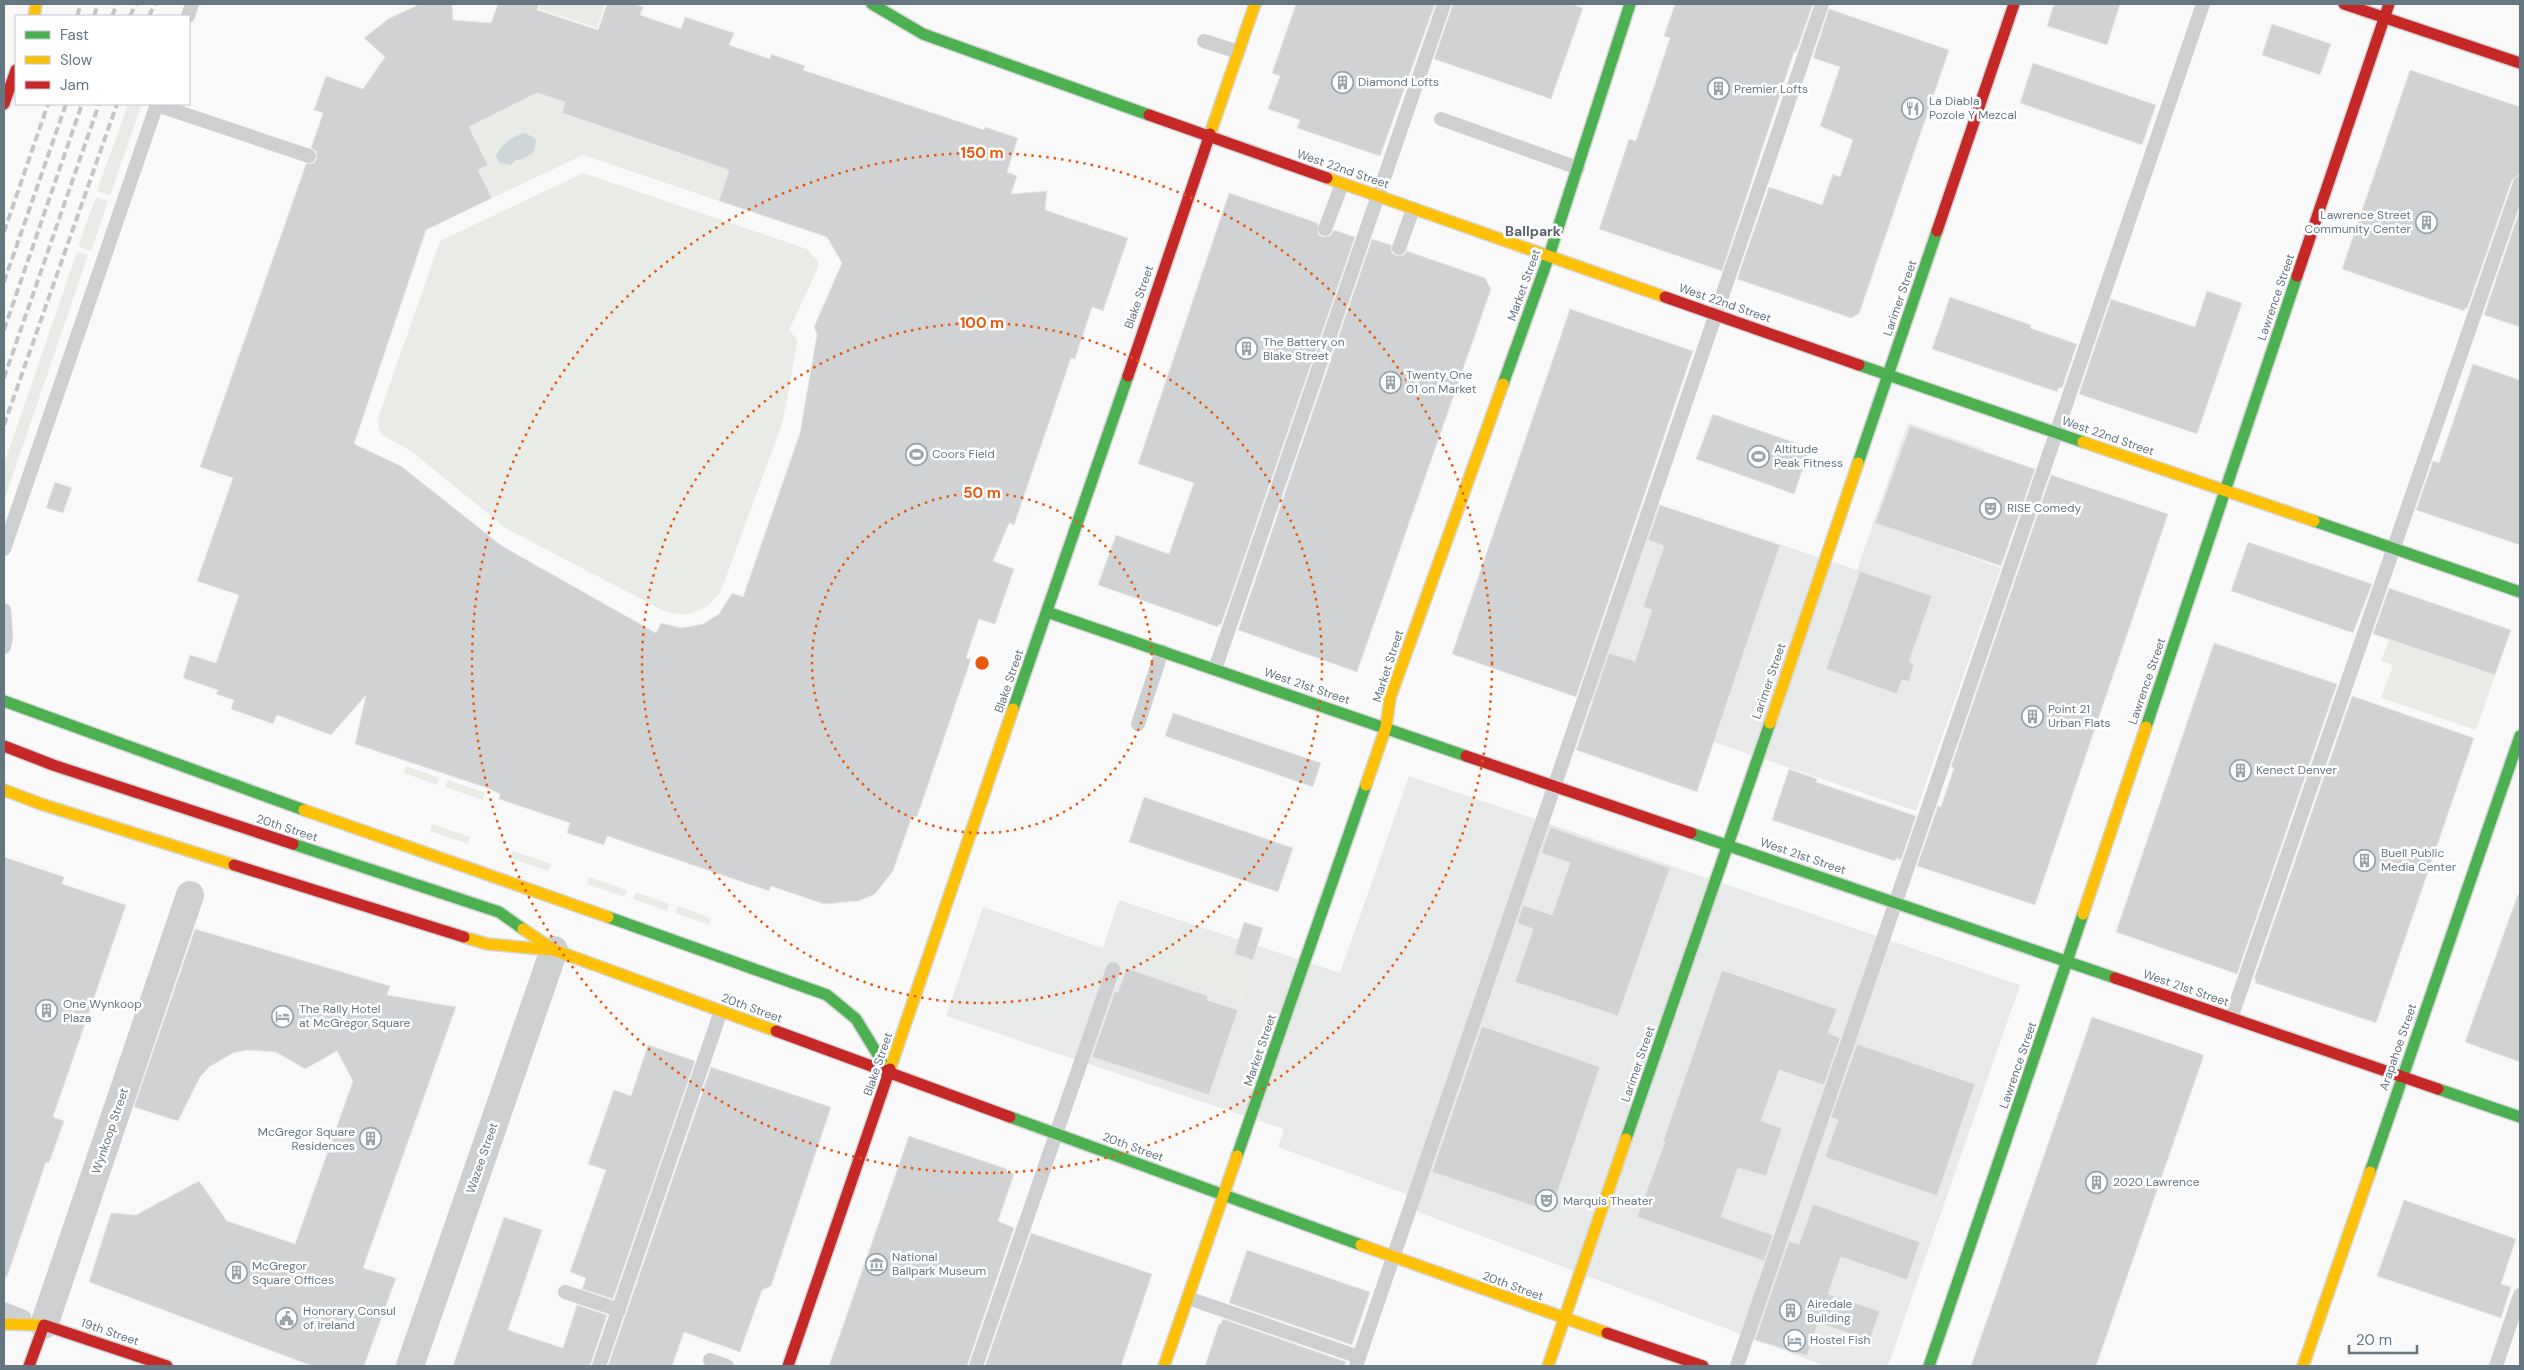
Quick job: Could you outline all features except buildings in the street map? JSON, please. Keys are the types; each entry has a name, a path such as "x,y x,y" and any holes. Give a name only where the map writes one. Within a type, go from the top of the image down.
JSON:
{"main road":[{"name":"Market Street","path":"1164,1366 1386,728 1390,698 1549,256 1630,4"},
{"name":"Larimer Street","path":"1548,1366 1728,845 2014,4"},
{"path":"2344,4 2520,63"},
{"name":"Lawrence Street","path":"1929,1366 2389,4"},
{"name":"West 22nd Street","path":"879,6 923,34 1209,137 1888,375 2520,592"},
{"name":"Blake Street","path":"788,1366 1254,6"},
{"path":"4,104 15,73"},
{"name":"West 21st Street","path":"1047,612 2520,1117"},
{"path":"4,701 89,734 827,995 843,1005 862,1026 889,1073"},
{"name":"Arapahoe Street","path":"2302,1366 2520,736"},
{"name":"20th Street","path":"4,746 53,765 499,912 554,950 1564,1320 1703,1366"},
{"name":"20th Street","path":"4,790 40,804 487,944 554,950"},
{"name":"19th Street","path":"4,1324 44,1325 167,1366"},
{"name":"Wynkoop Street","path":"29,1366 44,1325"}],"street":[{"name":"Wynkoop Street","path":"44,1325 190,895"},
{"name":"Wazee Street","path":"410,1366 554,950"}],"lane":[{"path":"1237,4 1254,6"},
{"path":"1215,669 1444,4"},
{"path":"1188,1298 1358,1362 1822,4"},
{"path":"1737,1366 2203,4"},
{"path":"1204,41 1238,52"},
{"path":"4,549 157,105"},
{"path":"160,105 308,156"},
{"path":"1441,119 1578,168"},
{"path":"2231,1018 2520,183"},
{"path":"1325,229 1342,184"},
{"path":"1399,248 1413,209"},
{"path":"4,610 6,637 4,647"},
{"path":"1138,724 1162,651"},
{"path":"976,1366 1113,969"},
{"path":"599,1366 721,1011"},
{"path":"565,1292 619,1310"},
{"path":"2496,1366 2520,1295"},
{"path":"4,1309 44,1325"},
{"path":"710,1360 727,1366"}],"shaded area":[{"path":"541,4 605,4 597,28 539,9"},
{"path":"537,93 565,102 562,113 729,170 719,201 583,155 492,198 478,170 488,165 469,127"},
{"path":"128,105 142,105 110,195 97,191"},
{"path":"526,133 536,140 534,152 523,159 516,160 511,165 500,163 496,156 500,148 512,138"},
{"path":"583,173 807,249 818,261 818,268 789,330 797,339 797,344 783,421 721,591 710,604 697,612 681,614 664,611 507,529 411,451 382,435 379,430 378,418 440,241"},
{"path":"96,197 108,201 91,251 78,246"},
{"path":"77,252 88,255 4,501 4,464"},
{"path":"1908,423 1984,449 1949,549 2001,568 1916,811 1588,699 1655,503 1857,570"},
{"path":"2389,639 2495,675 2476,730 2381,698 2393,665 2381,661"},
{"path":"406,766 439,778 437,785 404,773"},
{"path":"1409,776 2020,985 1888,1366 1825,1366 1413,1210 1417,1198 1278,1147 1284,1129 946,1016 983,907 1103,948 1119,900 1340,973"},
{"path":"448,780 485,793 483,800 445,787"},
{"path":"432,824 470,837 468,844 430,831"},
{"path":"513,851 551,864 548,871 510,858"},
{"path":"589,877 627,890 625,897 587,884"},
{"path":"636,892 669,904 667,911 633,899"},
{"path":"678,906 711,918 709,925 675,913"},
{"path":"1160,930 1258,964 1244,1001 1156,971 1157,966 1149,964"}],"railway":[{"path":"77,15 81,4"},
{"path":"94,15 98,4"},
{"path":"112,15 117,4"},
{"path":"130,15 136,4"},
{"path":"150,15 155,4"},
{"path":"4,232 48,105"},
{"path":"4,282 66,105"},
{"path":"4,330 82,105"},
{"path":"4,378 99,105"},
{"path":"4,425 117,105"}],"traffic: fast":[{"path":"872,4 923,34 1149,115"},
{"path":"1503,384 1549,256 1630,4"},
{"path":"1858,463 1937,231"},
{"path":"2146,727 2297,276"},
{"path":"1859,365 2083,442"},
{"path":"1013,709 1128,376"},
{"path":"2314,521 2520,592"},
{"path":"1047,612 1466,756"},
{"path":"4,701 304,810"},
{"path":"1626,1139 1770,723"},
{"path":"2370,1172 2520,736"},
{"path":"1237,1156 1366,785"},
{"path":"1691,833 2115,978"},
{"path":"293,844 499,912 523,929"},
{"path":"1929,1366 2083,914"},
{"path":"608,917 827,995 856,1019 889,1073"},
{"path":"2438,1089 2520,1117"},
{"path":"1010,1117 1361,1245"}],"traffic: slow":[{"path":"34,15 36,4"},
{"path":"1210,134 1255,4"},
{"path":"1327,178 1665,297"},
{"path":"1366,785 1386,727 1390,698 1503,384"},
{"path":"2083,442 2314,521"},
{"path":"1770,723 1858,463"},
{"path":"890,1069 1013,709"},
{"path":"2083,914 2146,727"},
{"path":"4,790 41,804 234,865"},
{"path":"304,810 608,917"},
{"path":"523,929 554,950 776,1031"},
{"path":"464,937 487,944 553,950"},
{"path":"1548,1366 1626,1139"},
{"path":"1164,1366 1237,1156"},
{"path":"2303,1366 2370,1172"},
{"path":"1361,1245 1607,1333"},
{"path":"4,1324 44,1325"}],"traffic: jam":[{"path":"1937,231 2014,4"},
{"path":"2344,4 2520,63"},
{"path":"2297,276 2389,4"},
{"path":"4,104 15,73"},
{"path":"1149,115 1327,178"},
{"path":"1128,376 1210,134"},
{"path":"1665,297 1859,365"},
{"path":"4,746 53,765 293,844"},
{"path":"1466,756 1691,833"},
{"path":"234,865 464,937"},
{"path":"2115,978 2438,1089"},
{"path":"776,1031 1010,1117"},
{"path":"788,1366 890,1069"},
{"path":"29,1366 44,1325 167,1366"},
{"path":"1607,1333 1703,1366"}],"place":[{"name":"Diamond Lofts","path":"1342,82"},
{"name":"Premier Lofts","path":"1718,89"},
{"name":"La Diabla Pozole Y Mezcal","path":"1913,108"},
{"name":"Lawrence Street Community Center","path":"2427,222"},
{"name":"The Battery on Blake Street","path":"1247,349"},
{"name":"Twenty One 01 on Market","path":"1390,382"},
{"name":"Coors Field","path":"916,454"},
{"name":"Altitude Peak Fitness","path":"1758,456"},
{"name":"RISE Comedy","path":"1991,508"},
{"name":"Point 21 Urban Flats","path":"2032,716"},
{"name":"Kenect Denver","path":"2240,770"},
{"name":"Buell Public Media Center","path":"2365,860"},
{"name":"One Wynkoop Plaza","path":"47,1011"},
{"name":"The Rally Hotel at McGregor Square","path":"283,1016"},
{"name":"McGregor Square Residences","path":"371,1139"},
{"name":"2020 Lawrence","path":"2097,1182"},
{"name":"Marquis Theater","path":"1547,1201"},
{"name":"National Ballpark Museum","path":"876,1264"},
{"name":"McGregor Square Offices","path":"236,1273"},
{"name":"Airedale Building","path":"1791,1311"},
{"name":"Honorary Consul of Ireland","path":"287,1318"},
{"name":"Hostel Fish","path":"1794,1340"}],"district":[{"name":"Ballpark","path":"1533,231"}]}
